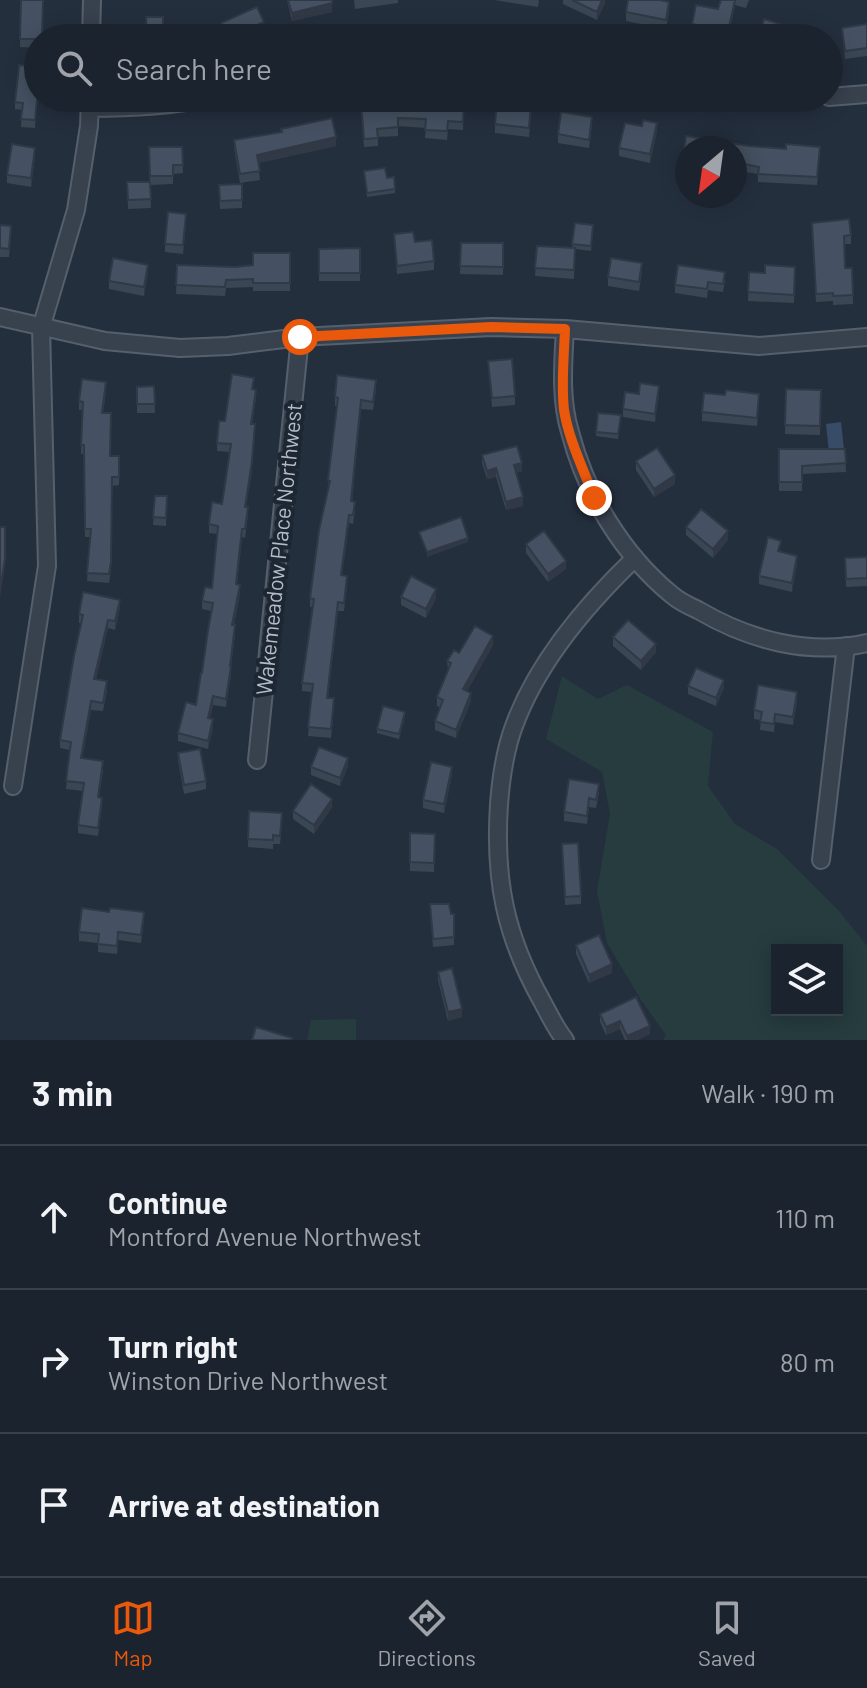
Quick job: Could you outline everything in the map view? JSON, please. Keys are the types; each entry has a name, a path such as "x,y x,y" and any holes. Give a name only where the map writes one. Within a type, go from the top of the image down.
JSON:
{"street":[{"path":"91,24 92,0"},
{"path":"843,96 867,94"},
{"path":"13,786 47,566 41,328 76,210 89,112"},
{"path":"0,317 105,341 180,348 300,337 491,327 565,329 759,346 867,337"},
{"path":"565,329 564,410 570,434 594,498 635,558 673,596 742,633 766,640 831,648 867,643"},
{"name":"Wakemeadow Place Northwest","path":"257,760 300,337"},
{"path":"557,1038 509,927 502,899 496,841 500,786 514,725 542,668 579,618 635,558"},
{"path":"821,860 846,646"}],"green space":[{"path":"562,676 598,699 627,685 713,732 708,786 735,824 777,849 839,911 867,946 867,1040 663,1040 666,1035 607,943 597,891 610,814 602,772 546,739"},
{"path":"356,1019 356,1040 307,1040 311,1020"}],"water":[{"path":"841,422 844,450 829,452 826,424"}],"building":[{"path":"21,0 43,0 42,24 24,24 24,39 20,39"},
{"path":"288,0 332,0 332,3 292,13"},
{"path":"572,0 602,0 597,12"},
{"path":"628,0 669,2 666,20 626,12"},
{"path":"721,0 735,0 730,24 692,24 696,5 718,9"},
{"path":"257,7 264,22 259,24 221,23"},
{"path":"146,17 163,17 163,24 146,24"},
{"path":"764,19 780,24 763,24"},
{"path":"867,24 867,48 845,51 843,28"},
{"path":"19,65 24,66 24,112 36,112 35,120 21,119 23,103 15,102"},
{"path":"362,112 464,112 463,122 448,121 447,131 425,130 426,119 398,118 398,127 377,129 378,138 364,139"},
{"path":"496,112 530,112 529,128 495,124"},
{"path":"561,112 592,117 589,140 558,134"},
{"path":"332,118 336,137 257,155 260,171 240,174 234,140 282,132 281,129"},
{"path":"643,120 657,123 650,154 619,148 625,123 642,126"},
{"path":"12,144 35,148 31,178 7,175"},
{"path":"786,144 820,147 817,177 758,174 759,167 747,164 747,146 786,149"},
{"path":"149,147 182,147 183,165 173,165 173,176 150,176"},
{"path":"385,168 387,178 394,177 395,189 367,193 364,171"},
{"path":"127,182 150,182 151,199 128,200"},
{"path":"242,184 242,200 220,201 219,185"},
{"path":"168,212 186,214 183,245 165,244"},
{"path":"849,219 851,235 844,236 845,268 852,268 853,295 816,294 812,223"},
{"path":"575,223 593,225 591,246 572,244"},
{"path":"0,225 11,226 9,249 0,248"},
{"path":"413,232 415,242 432,240 434,261 397,266 394,234"},
{"path":"461,243 503,243 503,267 460,266"},
{"path":"537,246 575,248 574,270 535,268"},
{"path":"360,248 360,273 319,273 319,249"},
{"path":"253,253 290,253 290,283 253,283 253,279 226,280 225,287 176,285 177,265 253,265"},
{"path":"113,258 148,265 144,287 109,281"},
{"path":"611,258 642,263 639,282 608,277"},
{"path":"678,265 725,272 723,284 708,282 707,289 675,285"},
{"path":"765,265 795,267 794,295 748,292 749,272 765,273"},
{"path":"512,359 515,396 492,398 488,361"},
{"path":"232,374 254,378 252,389 256,390 251,424 255,424 245,507 248,507 245,529 242,529 236,584 240,585 232,625 235,625 231,666 226,699 213,696 208,718 213,719 208,741 178,733 186,702 196,705 213,603 202,601 205,587 212,588 218,526 209,524 212,502 222,504 231,444 217,443 219,421 225,421"},
{"path":"337,375 376,380 373,402 361,400 351,501 355,502 353,515 349,515 341,575 347,576 344,603 338,602 327,698 334,698 331,729 308,727 313,684 302,683 314,599 310,598 319,530 330,481 338,398 335,397"},
{"path":"82,379 106,382 102,413 111,413 110,456 119,456 119,477 112,477 109,574 87,573 91,529 85,529 84,445 81,445 83,402 79,401"},
{"path":"640,383 659,386 655,414 623,409 625,392 639,394"},
{"path":"154,386 155,404 137,404 137,387"},
{"path":"786,389 821,390 820,426 785,425"},
{"path":"726,390 759,394 757,418 702,412 704,393 725,395"},
{"path":"598,413 621,415 618,434 596,432"},
{"path":"517,446 522,463 514,465 523,497 506,502 496,468 487,471 482,455"},
{"path":"657,448 675,475 654,489 636,461"},
{"path":"779,449 845,449 846,463 802,466 802,482 779,482"},
{"path":"155,496 167,496 166,518 153,517"},
{"path":"701,509 728,531 713,549 686,527"},
{"path":"461,517 468,538 427,552 419,532"},
{"path":"0,527 5,527 5,559 0,589"},
{"path":"544,531 566,561 548,574 526,544"},
{"path":"768,537 781,541 778,551 797,556 792,583 759,576"},
{"path":"867,557 867,578 846,579 845,558"},
{"path":"411,576 436,589 426,609 401,597"},
{"path":"83,592 120,600 115,621 108,620 94,679 107,681 103,703 91,701 81,758 103,761 98,828 78,825 84,783 66,781 71,742 60,740 83,615 79,614"},
{"path":"628,620 656,644 641,661 613,637"},
{"path":"475,626 493,636 463,689 471,693 456,730 435,721 443,700 437,697 451,663 447,661 454,650 459,653"},
{"path":"696,668 724,680 716,698 688,686"},
{"path":"758,685 797,692 793,717 775,714 774,724 760,722 762,712 754,710"},
{"path":"383,706 405,712 399,734 377,729"},
{"path":"319,747 348,758 340,778 311,767"},
{"path":"200,749 206,781 184,785 178,753"},
{"path":"431,762 452,767 444,804 423,800"},
{"path":"569,779 599,784 596,800 589,798 587,816 564,812"},
{"path":"311,784 332,799 314,825 293,811"},
{"path":"249,811 282,813 280,836 273,835 273,840 248,839"},
{"path":"410,833 435,834 434,863 410,862"},
{"path":"578,843 581,896 565,897 562,844"},
{"path":"430,904 449,904 451,914 454,914 454,937 433,939"},
{"path":"82,908 144,912 141,935 118,932 117,946 98,944 99,934 79,932"},
{"path":"599,935 612,964 589,975 576,945"},
{"path":"452,968 462,1009 448,1012 438,972"},
{"path":"636,997 650,1026 627,1036 620,1021 606,1027 600,1014"},
{"path":"256,1027 292,1038 252,1040"}],"route":[{"path":"300,337 491,327 565,329 564,410 594,498"}]}
